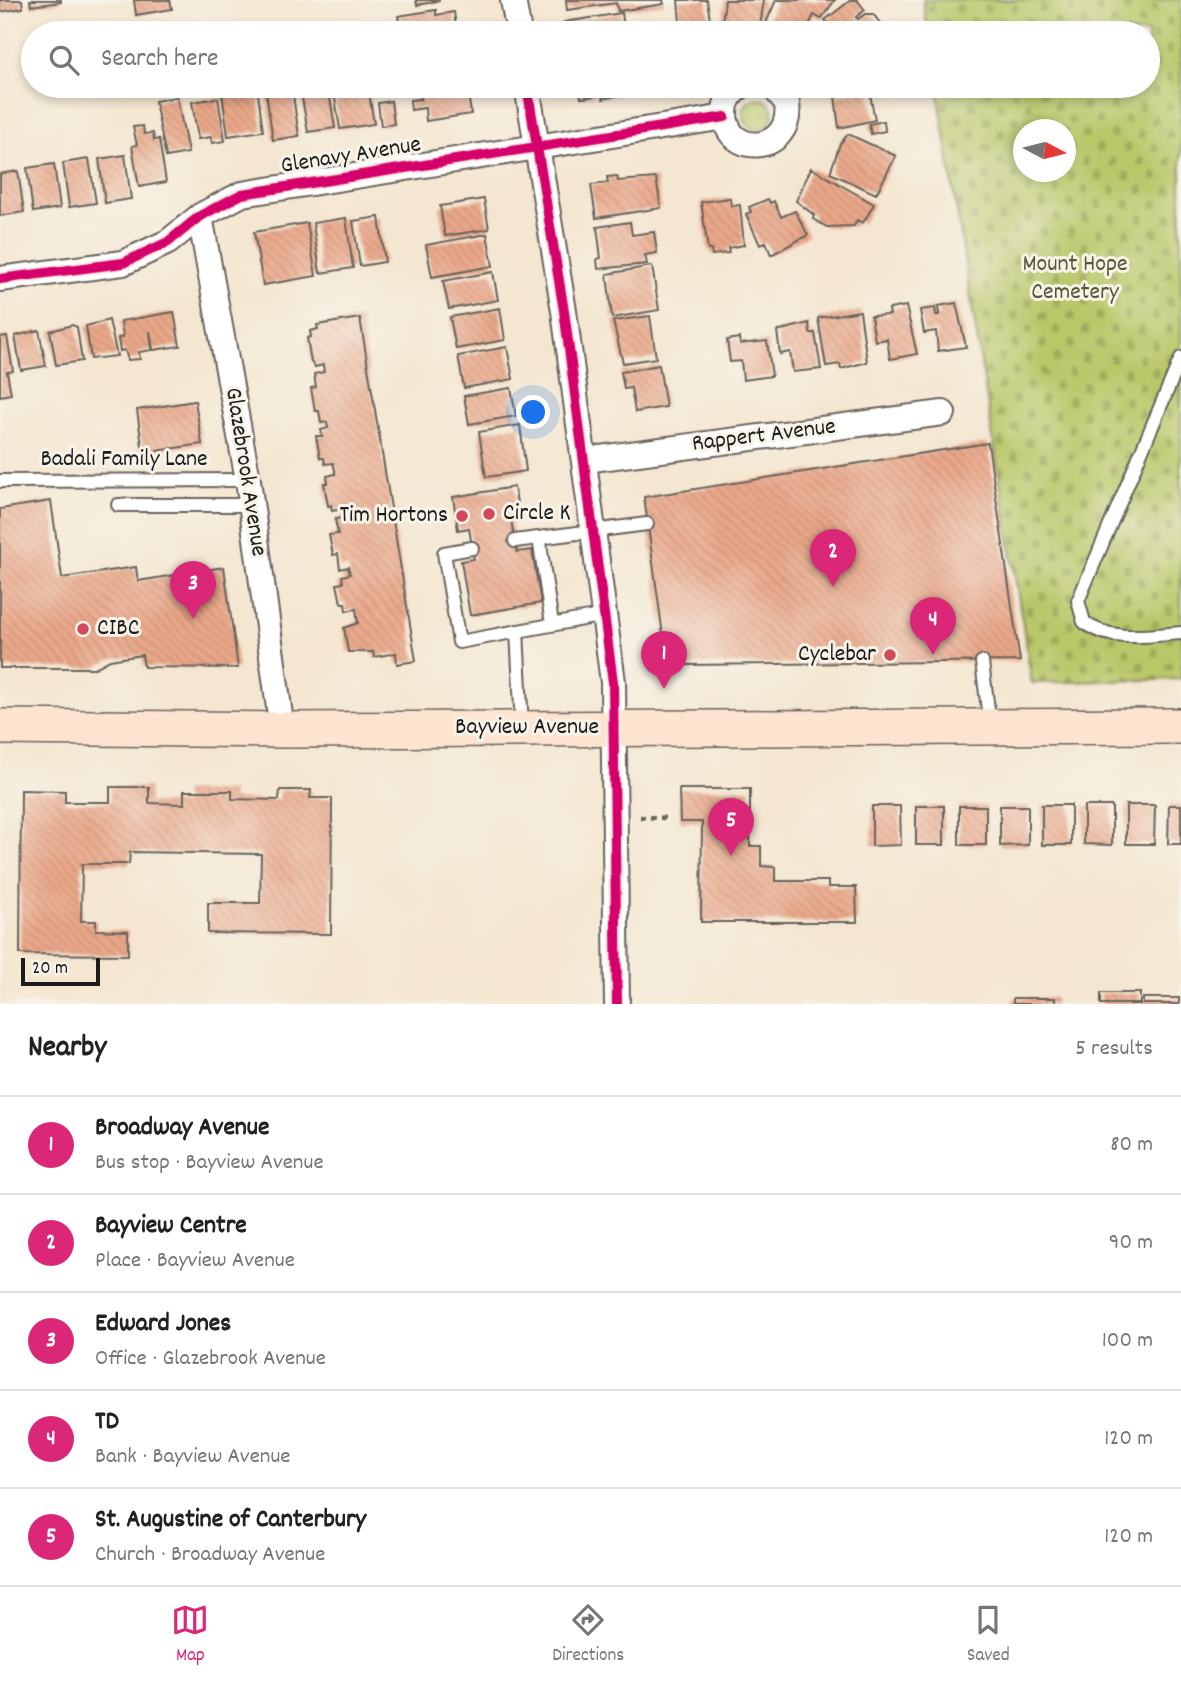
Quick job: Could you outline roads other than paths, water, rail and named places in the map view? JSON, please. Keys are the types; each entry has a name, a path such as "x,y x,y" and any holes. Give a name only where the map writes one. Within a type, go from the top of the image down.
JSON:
{"main road":[{"name":"Bayview Avenue","path":"0,727 282,730 1181,726"}],"street":[{"path":"513,0 517,21"},
{"path":"529,98 585,460 613,682 617,1004"},
{"path":"729,98 725,117 734,136 743,142 763,144 781,133 788,114 783,98"},
{"name":"Glenavy Avenue","path":"0,279 123,263 168,242 200,216 242,194 725,117"},
{"name":"Glazebrook Avenue","path":"200,216 252,505 282,730"},
{"name":"Rappert Avenue","path":"585,460 943,413"}],"lane":[{"path":"1181,358 1078,601 1084,622 1101,632 1128,635 1181,633"},
{"name":"Badali Family Lane","path":"0,481 248,480"},
{"path":"118,505 252,505"},
{"path":"514,541 647,524"},
{"path":"538,538 541,581 552,624"},
{"path":"472,548 444,554 459,642 605,615"},
{"path":"451,597 466,594"},
{"path":"517,631 522,729"},
{"path":"982,662 990,726"}],"place":[{"name":"Circle K","path":"489,514"},
{"name":"Tim Hortons","path":"462,516"},
{"name":"Bayview Centre","path":"833,587"},
{"name":"Edward Jones","path":"193,619"},
{"name":"CIBC","path":"83,629"},
{"name":"Cyclebar","path":"890,655"},
{"name":"TD","path":"933,655"},
{"name":"Broadway Avenue","path":"664,689"},
{"name":"St. Augustine of Canterbury","path":"731,856"}],"park label":[{"name":"Mount Hope Cemetery","path":"1075,279"}]}
